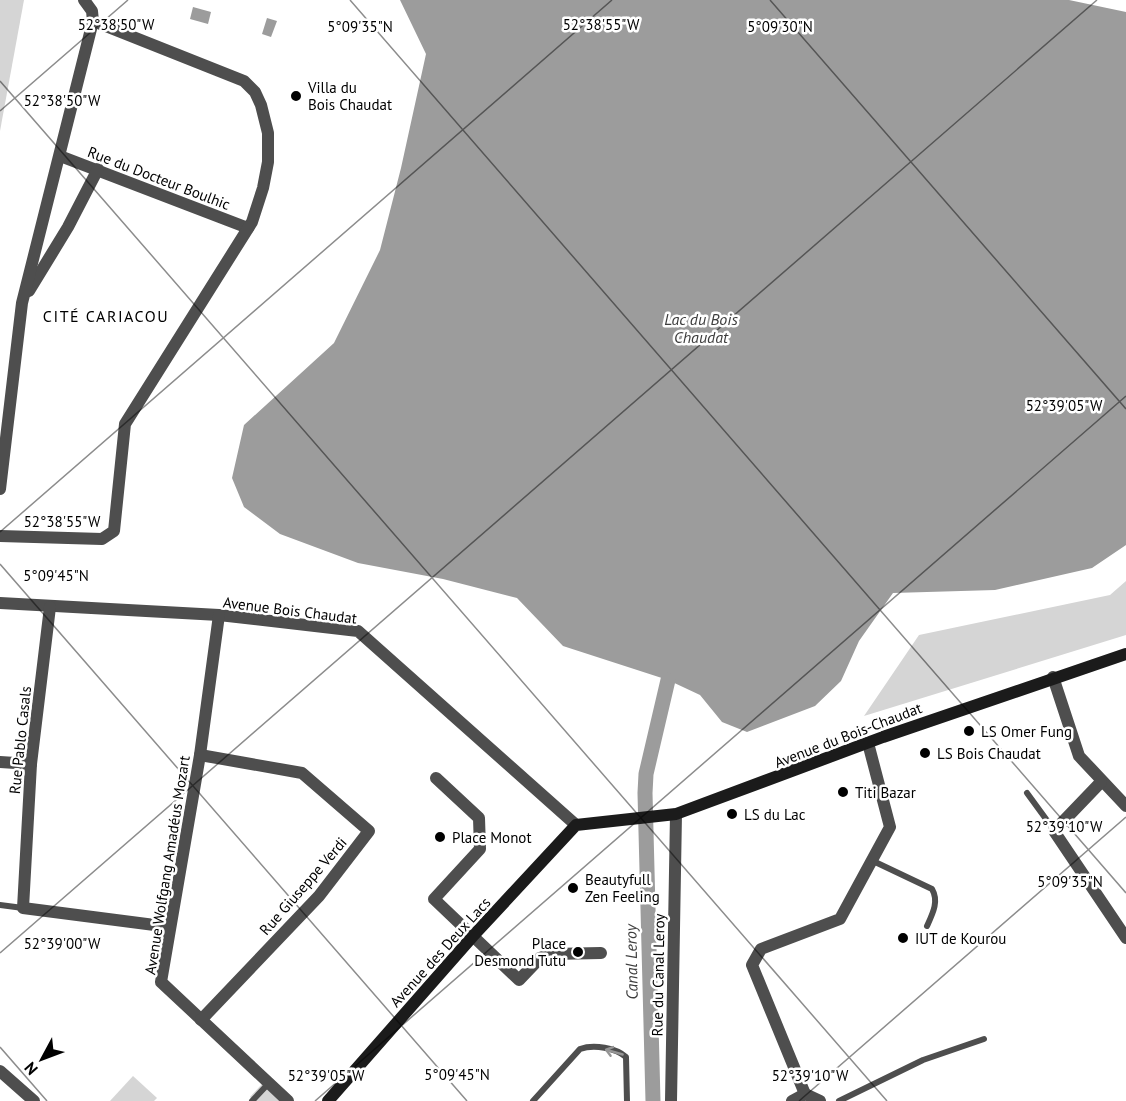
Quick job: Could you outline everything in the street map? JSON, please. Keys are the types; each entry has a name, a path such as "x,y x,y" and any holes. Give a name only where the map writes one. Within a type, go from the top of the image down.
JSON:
{"street":[{"path":"0,489 22,303 93,21 92,11 84,0"},
{"path":"0,536 102,539 112,534 117,522 125,424 248,228 263,188 269,150 263,112 255,92 244,81 93,21"},
{"name":"Rue du Docteur Boulhic","path":"60,156 248,228"},
{"path":"22,303 68,227 98,169"},
{"name":"Avenue Bois Chaudat","path":"0,603 219,615 358,631 576,825"},
{"name":"Rue Pablo Casals","path":"22,908 31,765 50,607"},
{"name":"Avenue Wolfgang Amadéus Mozart","path":"219,615 200,755 161,982 288,1101"},
{"name":"Avenue du Bois-Chaudat","path":"576,825 676,814 1053,677 1126,654"},
{"path":"1053,677 1079,756 1126,806"},
{"path":"820,1101 805,1094 753,965 761,949 840,919 873,861 890,827 868,743"},
{"name":"Rue Giuseppe Verdi","path":"200,755 302,773 369,831 319,896 201,1020"},
{"path":"0,762 31,765"},
{"path":"436,778 479,818 480,849 434,899 519,980 540,958 552,954 601,953"},
{"path":"1101,782 1054,831 1126,938"},
{"name":"Rue du Canal Leroy","path":"671,1101 676,814"},
{"name":"Avenue des Deux Lacs","path":"328,1101 473,936 576,825"},
{"path":"22,908 170,927"},
{"path":"0,1071 34,1101"},
{"path":"792,1101 805,1094"}],"lane":[{"path":"1027,793 1054,831"},
{"path":"873,861 932,889 936,896 927,926"},
{"path":"0,905 22,908"},
{"path":"838,1101 923,1060 984,1039"},
{"path":"533,1101 580,1049 588,1046 620,1051 627,1057 627,1101"},
{"path":"252,1101 269,1083"}],"shaded area":[{"path":"0,0 24,0 0,131"},
{"path":"1126,581 1126,635 864,716 919,635 1110,595"},
{"path":"133,1076 157,1098 154,1101 110,1101"},
{"path":"262,1084 280,1101 254,1101 250,1097"}],"water":[{"name":"Lac du Bois Chaudat","path":"400,0 1069,0 1126,12 1126,545 1092,568 995,590 893,593 859,641 841,681 815,706 747,732 722,722 700,695 668,680 563,646 517,598 443,579 358,563 280,534 244,507 232,478 244,425 334,343 380,250 426,54"},
{"path":"193,7 211,12 208,24 190,19"},
{"path":"267,18 277,21 271,37 262,34"}],"waterway":[{"name":"Canal Leroy","path":"653,1101 645,793 646,774 668,680"}],"place":[{"name":"Villa du Bois Chaudat","path":"296,96"},
{"name":"LS Omer Fung","path":"969,731"},
{"name":"LS Bois Chaudat","path":"925,753"},
{"name":"Titi Bazar","path":"843,792"},
{"name":"LS du Lac","path":"732,814"},
{"name":"Place Monot","path":"440,837"},
{"name":"Beautyfull Zen Feeling","path":"573,888"},
{"name":"IUT de Kourou","path":"903,938"},
{"name":"Place Desmond Tutu","path":"578,952"}],"district":[{"name":"CITÉ CARIACOU","path":"106,316"}]}
